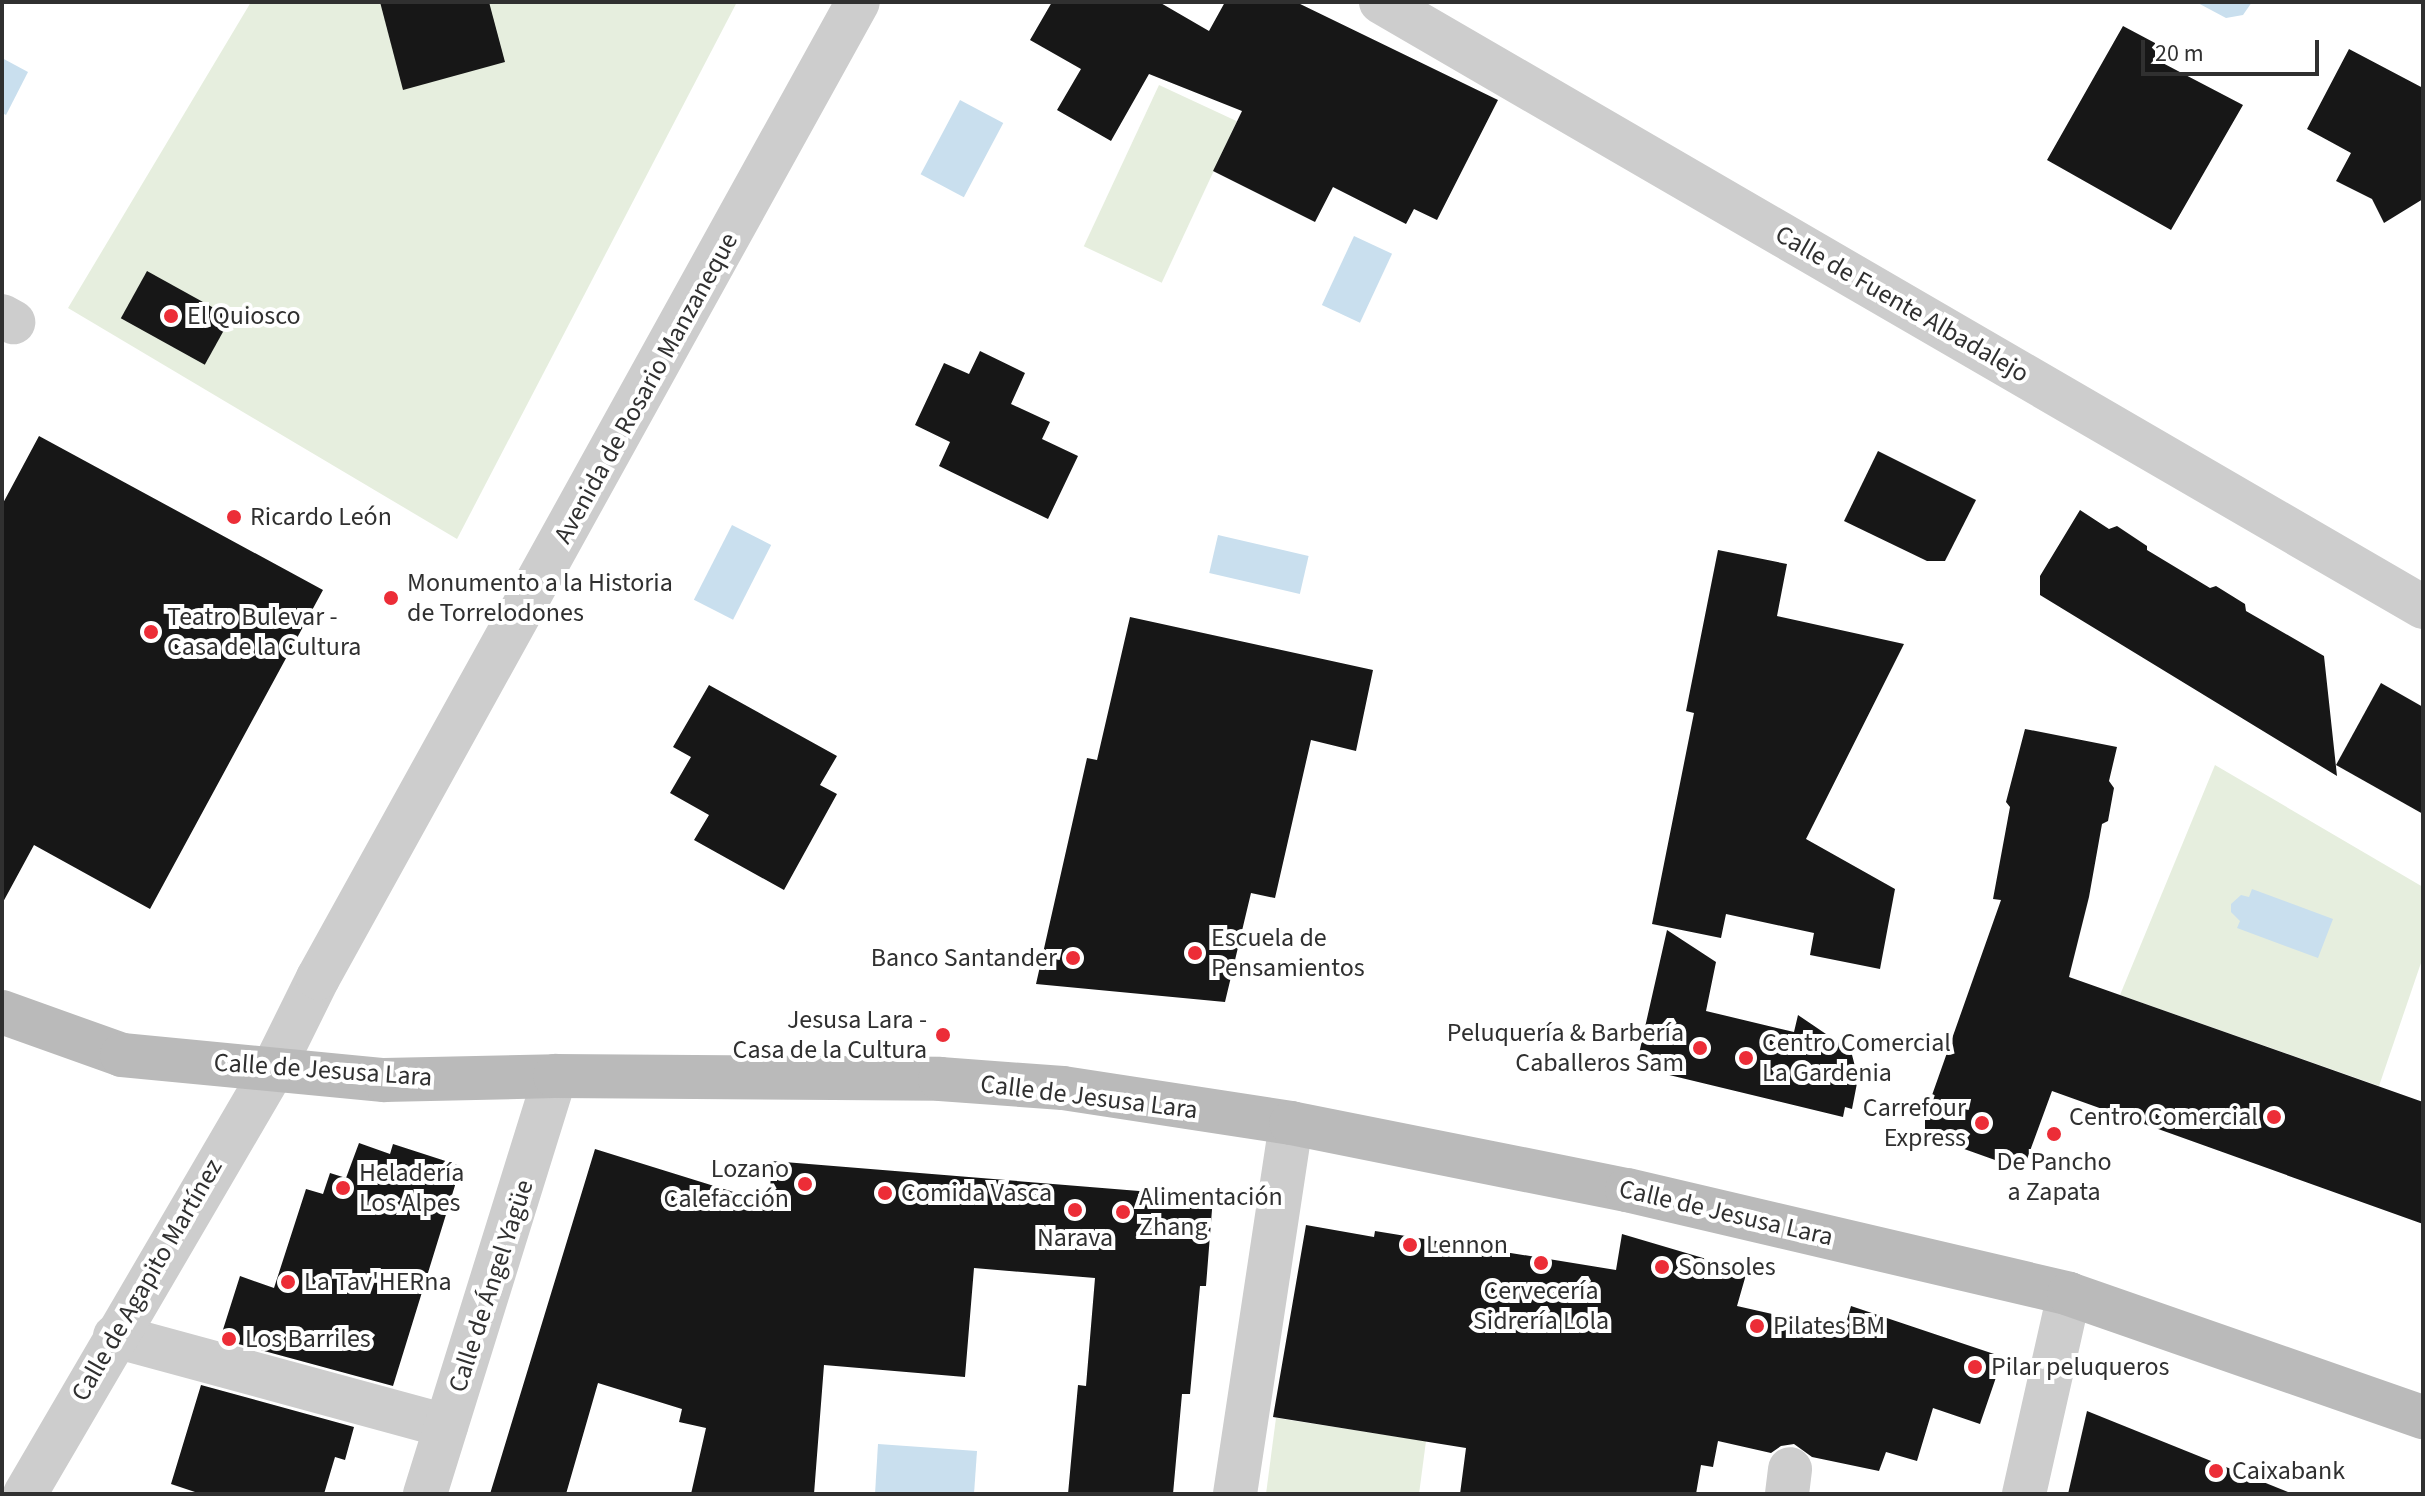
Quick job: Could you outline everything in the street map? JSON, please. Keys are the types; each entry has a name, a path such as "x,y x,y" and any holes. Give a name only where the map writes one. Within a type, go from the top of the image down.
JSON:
{"main road":[{"name":"Calle de Jesusa Lara","path":"2,1012 122,1055 384,1080 555,1076 940,1079 1063,1088 1182,1109 1291,1123 1627,1190 2069,1294 2423,1417"}],"street":[{"name":"Avenida de Rosario Manzaneque","path":"273,1069 318,978 858,2"},
{"name":"Calle de Fuente Albadalejo","path":"1381,2 2423,607"},
{"name":"Calle de Agapito Martínez","path":"25,1494 273,1069"},
{"name":"Calle de Ángel Yagüe","path":"425,1494 555,1076"},
{"path":"1235,1494 1291,1123"},
{"path":"2024,1494 2069,1294"},
{"path":"115,1336 446,1426"}],"green space":[{"path":"251,2 737,2 457,539 68,308"},
{"path":"1159,85 1237,121 1162,283 1084,246"},
{"path":"2215,765 2423,887 2423,957 2379,1086 2120,995"},
{"path":"1276,1418 1426,1441 1419,1494 1266,1494"}],"water":[{"path":"2196,2 2252,2 2243,15 2226,18"},
{"path":"2,58 28,72 6,115 2,113"},
{"path":"960,100 1003,123 964,197 921,174"},
{"path":"1354,236 1392,254 1360,323 1322,305"},
{"path":"732,525 771,545 733,620 694,600"},
{"path":"1218,535 1309,556 1300,594 1209,573"},
{"path":"2252,889 2333,919 2318,958 2237,928 2240,921 2231,912 2231,904 2241,895 2249,897"},
{"path":"878,1444 977,1451 974,1494 875,1494"}],"building":[{"path":"380,2 489,2 505,62 403,90"},
{"path":"1052,2 1159,2 1209,31 1225,2 1296,2 1498,100 1437,220 1414,209 1406,224 1333,187 1315,222 1213,171 1242,111 1149,74 1111,141 1057,110 1081,69 1030,40"},
{"path":"2123,26 2155,43 2155,59 2243,105 2171,230 2047,160"},
{"path":"2349,49 2423,88 2423,199 2384,223 2372,199 2336,181 2351,153 2307,129"},
{"path":"147,271 231,318 205,365 121,318"},
{"path":"980,351 1025,373 1011,404 1050,422 1042,439 1078,456 1048,519 939,466 950,442 915,425 944,363 969,374"},
{"name":"Teatro Bulevar - Casa de la Cultura","path":"39,436 323,590 150,909 34,845 2,904 2,505"},
{"path":"1878,451 1976,500 1945,561 1927,561 1844,521"},
{"path":"2080,510 2109,529 2117,526 2147,546 2147,550 2210,588 2216,586 2245,604 2246,611 2324,656 2337,776 2040,595 2040,576"},
{"path":"1718,550 1787,564 1777,616 1904,644 1806,839 1895,889 1880,969 1810,955 1814,933 1726,914 1721,938 1652,924 1694,713 1686,711"},
{"path":"1130,617 1373,670 1356,751 1311,740 1275,898 1251,893 1225,1002 1036,984 1087,758 1097,760"},
{"path":"2381,683 2423,707 2423,814 2336,765"},
{"path":"709,685 837,756 820,785 837,794 784,890 694,840 709,815 670,793 691,757 673,747"},
{"name":"Centro Comercial","path":"2025,729 2117,747 2109,781 2114,788 2108,821 2102,824 2089,897 2069,977 2423,1102 2423,1224 2052,1091 2023,1170 1925,1135 1925,1115 2001,900 1993,899 2010,807 2006,802"},
{"name":"Centro Comercial La Gardenia","path":"1667,930 1716,962 1706,1011 1794,1032 1798,1015 1851,1051 1858,1078 1852,1109 1845,1107 1843,1117 1636,1067"},
{"path":"359,1143 390,1154 393,1144 461,1166 393,1386 220,1339 240,1276 274,1288 306,1189 323,1194 330,1173 346,1178"},
{"path":"595,1149 769,1203 772,1161 1213,1197 1206,1286 1200,1286 1190,1394 1182,1394 1173,1494 1068,1494 1078,1385 1086,1386 1095,1278 974,1268 965,1377 824,1365 814,1494 691,1494 706,1428 679,1422 682,1409 598,1383 566,1494 490,1494"},
{"path":"1306,1225 1374,1237 1375,1231 1616,1270 1622,1234 1747,1271 1737,1306 1844,1330 1851,1306 2003,1357 1980,1424 1933,1408 1917,1461 1886,1452 1879,1471 1812,1457 1794,1444 1781,1446 1771,1453 1718,1441 1713,1467 1701,1465 1696,1494 1460,1494 1466,1448 1273,1417"},
{"path":"201,1385 354,1427 345,1460 335,1457 324,1494 201,1494 171,1484"},
{"path":"2087,1411 2288,1492 2288,1494 2068,1494"}],"place":[{"name":"El Quiosco","path":"171,316"},
{"name":"Ricardo León","path":"234,517"},
{"name":"Monumento a la Historia de Torrelodones","path":"391,598"},
{"name":"Teatro Bulevar - Casa de la Cultura","path":"151,632"},
{"name":"Escuela de Pensamientos","path":"1195,953"},
{"name":"Banco Santander","path":"1073,958"},
{"name":"Jesusa Lara - Casa de la Cultura","path":"943,1035"},
{"name":"Peluquería & Barbería Caballeros Sam","path":"1700,1048"},
{"name":"Centro Comercial La Gardenia","path":"1746,1058"},
{"name":"Centro Comercial","path":"2274,1117"},
{"name":"Carrefour Express","path":"1982,1123"},
{"name":"De Pancho a Zapata","path":"2054,1134"},
{"name":"Lozano Calefacción","path":"805,1184"},
{"name":"Heladería Los Alpes","path":"343,1188"},
{"name":"Comida Vasca","path":"885,1193"},
{"name":"Narava","path":"1075,1210"},
{"name":"Alimentación Zhang","path":"1123,1212"},
{"name":"Lennon","path":"1410,1245"},
{"name":"Cervecería Sidrería Lola","path":"1541,1263"},
{"name":"Sonsoles","path":"1662,1267"},
{"name":"La Tav'HERna","path":"288,1282"},
{"name":"Pilates BM","path":"1757,1326"},
{"name":"Los Barriles","path":"229,1339"},
{"name":"Pilar peluqueros","path":"1975,1367"},
{"name":"Caixabank","path":"2216,1471"}]}
